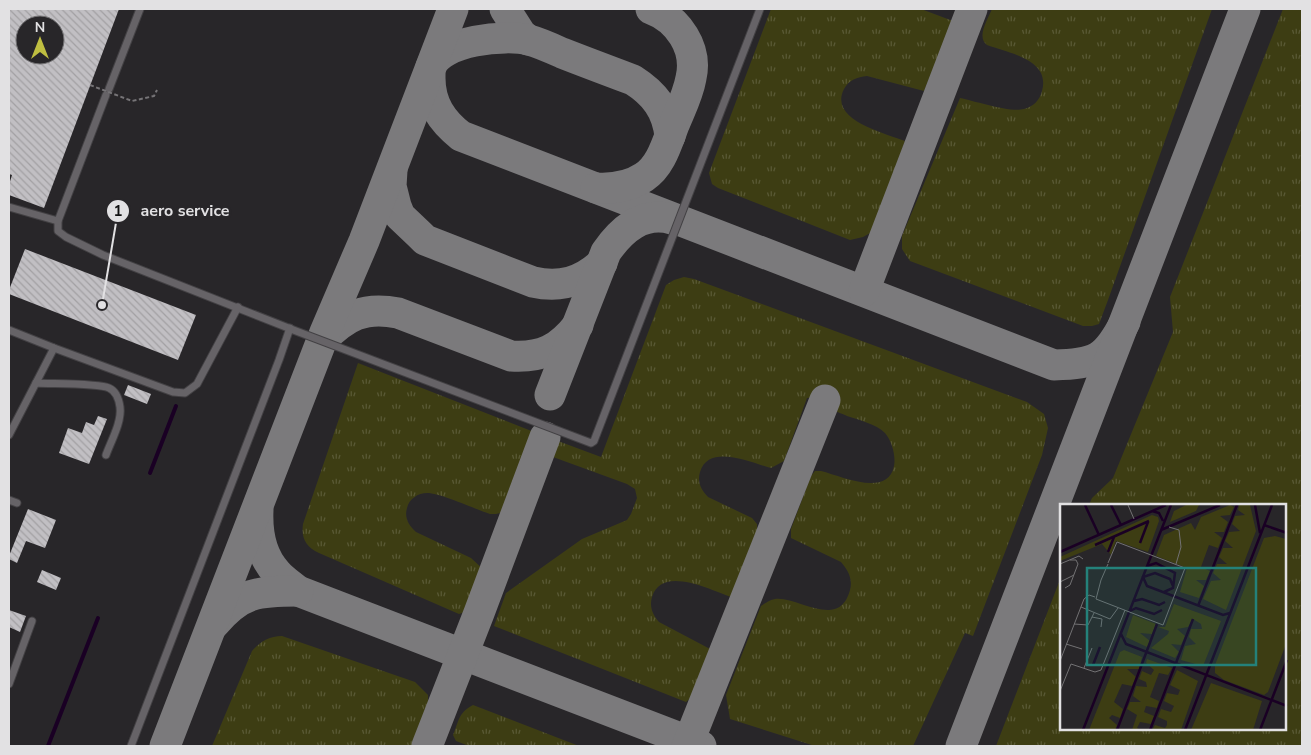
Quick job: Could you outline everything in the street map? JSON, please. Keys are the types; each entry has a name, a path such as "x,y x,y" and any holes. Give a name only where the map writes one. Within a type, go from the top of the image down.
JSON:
{"lane":[{"path":"140,9 58,221 58,231 66,237 103,255 591,443 594,440 760,9"},
{"path":"9,207 58,221"},
{"path":"9,330 173,392 185,392 198,384 238,307"},
{"path":"131,746 290,328"},
{"path":"9,435 54,348"},
{"path":"36,383 109,388 116,394 120,407 118,423 106,455"},
{"path":"9,500 17,503"},
{"path":"9,684 32,621"}],"path":[{"path":"90,85 132,101 154,96 156,90"}],"green space":[{"path":"771,9 921,9 953,21 924,91 867,76 848,83 844,89 841,100 844,109 851,117 861,124 905,141 872,232 863,237 850,240 712,184 709,173"},
{"path":"992,9 1212,9 1099,324 1083,326 910,261 902,249 902,236 960,98 1018,110 1033,105 1041,94 1043,80 1040,71 1034,64 1026,59 987,45 984,42 984,28"},
{"path":"1283,9 1302,9 1302,746 996,746 1060,580 1060,730 1286,730 1286,504 1089,504 1092,498 1113,478 1173,332 1170,297"},
{"path":"684,277 694,279 1027,402 1044,414 1048,428 1042,455 973,636 965,633 913,746 815,746 730,719 726,695 761,606 773,599 784,599 817,609 828,610 837,608 845,602 850,590 851,582 849,575 841,562 791,538 791,529 811,476 815,471 821,471 851,480 874,483 883,481 890,476 894,466 893,449 885,433 872,425 837,412 832,405 820,398 807,398 784,461 771,468 731,457 712,458 705,463 700,472 700,486 703,492 708,497 752,518 757,524 757,531 731,597 699,585 676,581 666,583 657,588 652,597 652,611 659,622 712,650 696,693 686,702 494,626 506,593 582,539 627,520 631,514 637,498 635,489 627,484 553,457 558,441 601,457 666,285"},
{"path":"358,363 534,432 504,512 490,514 449,498 427,493 414,497 408,505 407,518 409,524 416,532 471,558 485,571 472,603 464,612 459,614 319,553 305,542 303,524"},
{"path":"282,636 415,682 428,695 428,703 413,746 212,746 252,651 265,640"},
{"path":"473,705 579,746 469,746 456,741 453,735 460,718 464,711"}],"building":[{"path":"9,9 119,9 44,208 9,195 12,175 9,174"},
{"path":"25,249 196,315 178,360 9,294"},
{"path":"128,385 151,394 147,404 124,395"},
{"path":"98,416 107,419 89,464 59,453 68,428 82,433 86,422 94,425"},
{"path":"28,509 56,520 45,548 26,541 17,563 9,559 9,556"},
{"path":"42,570 61,578 56,590 37,582"},
{"path":"9,610 26,616 20,632 9,627"}],"waterway":[{"path":"150,473 176,406"},
{"path":"48,746 98,618"}],"taxiway":[{"path":"165,746 325,332 364,241 453,9"},
{"path":"505,9 521,34 528,40"},
{"path":"596,188 615,188 627,185 644,177 655,167 663,154 688,90 692,67 692,56 689,46 684,36 670,20 651,9"},
{"path":"864,291 972,9"},
{"path":"961,746 1245,9"},
{"path":"670,136 663,111 654,97 641,85 633,80 529,40 519,38 491,39 460,45 437,58 431,67 432,96 438,111 461,136 1054,365 1080,363 1098,357 1112,344 1125,322"},
{"path":"392,170 391,186 400,216 425,240 533,282 543,284 570,282 587,275 602,263"},
{"path":"550,395 606,252 619,236 634,224 652,218 672,219"},
{"path":"322,340 339,325 356,315 365,312 386,311 398,313 511,356 522,356 541,353 557,346 578,325"},
{"path":"687,746 825,400"},
{"path":"427,746 545,437"},
{"path":"258,510 259,535 267,559 279,576 298,591 701,746"},
{"path":"214,624 224,613 242,599 261,593 298,591"}],"place":[{"name":"aero service","path":"102,305"}]}
